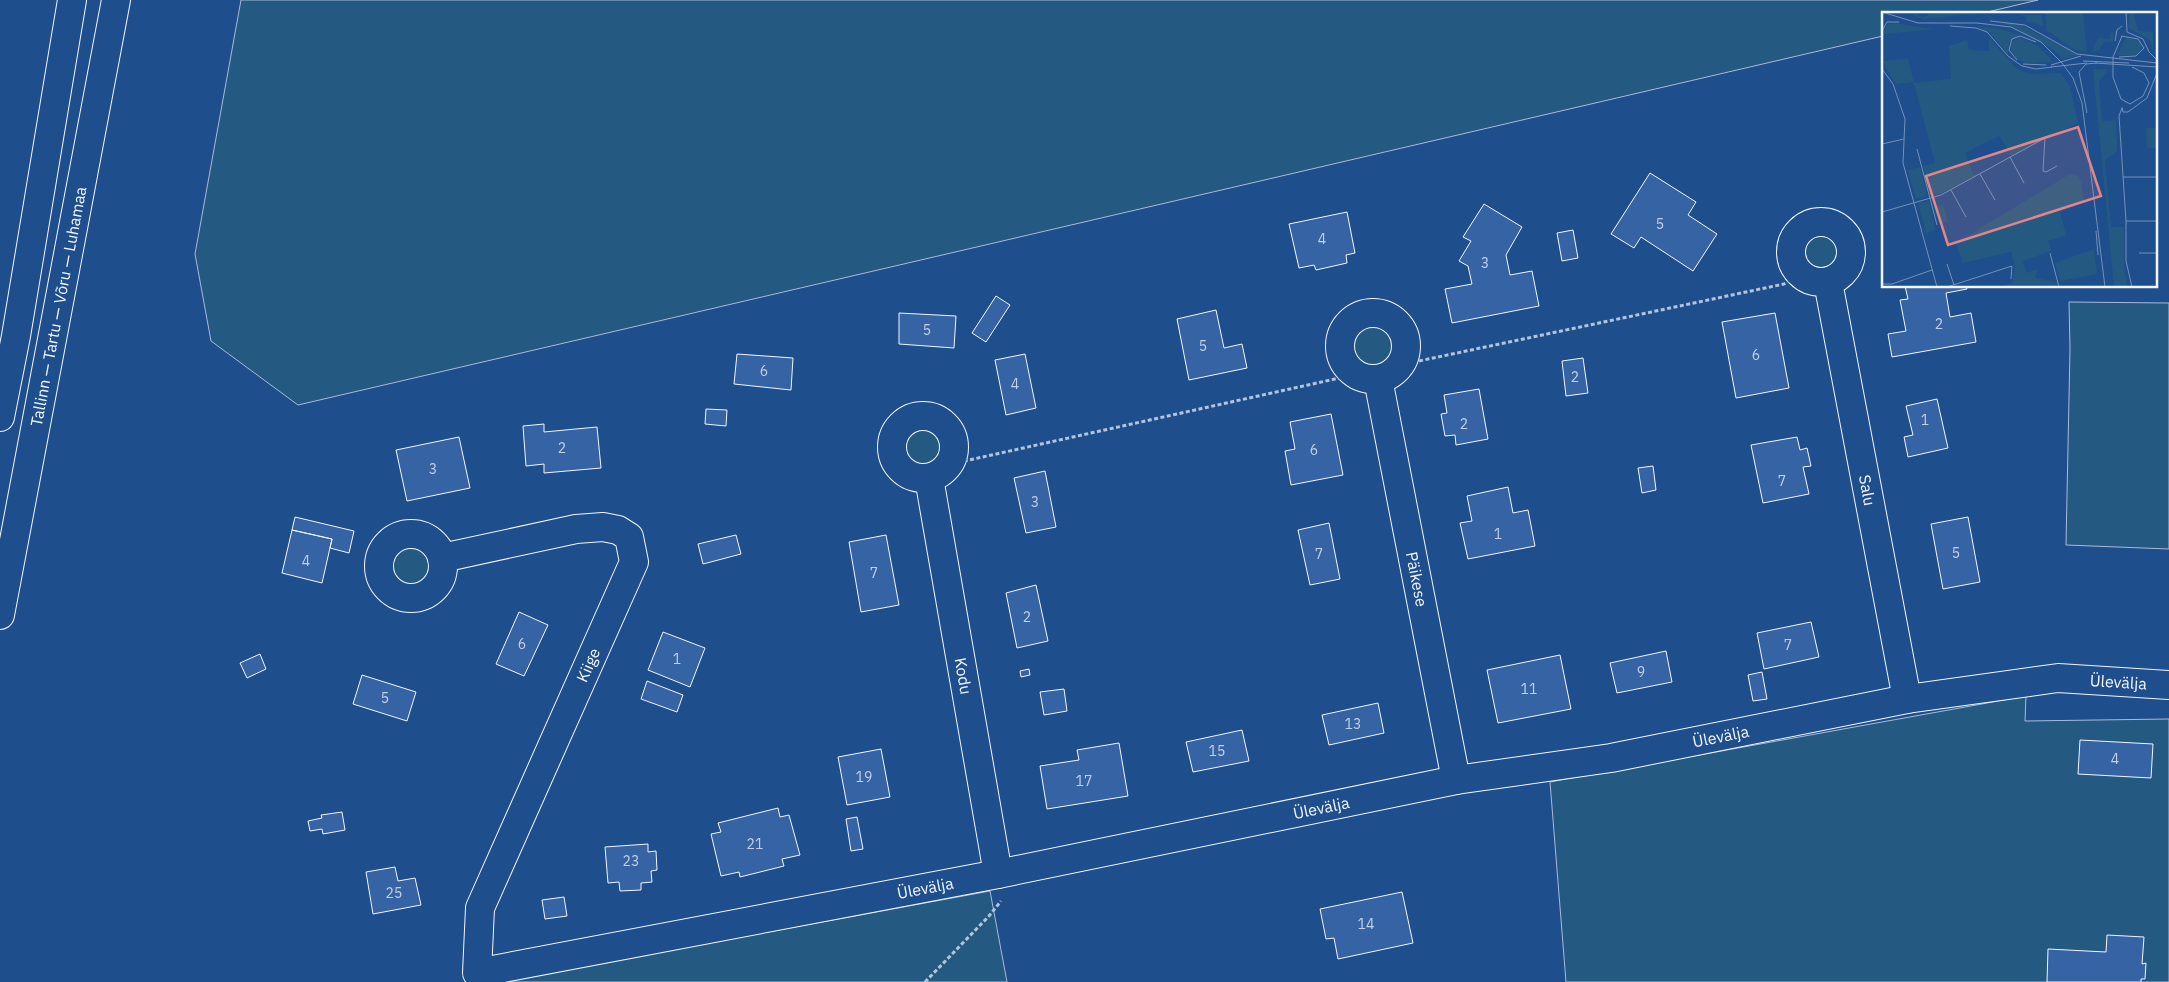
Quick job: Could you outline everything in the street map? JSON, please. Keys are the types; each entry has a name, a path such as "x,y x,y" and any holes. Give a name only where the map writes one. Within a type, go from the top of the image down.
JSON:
{"main road":[{"path":"0,417 16,336 72,0"},
{"name":"Tallinn — Tartu — Võru — Luhamaa","path":"0,615 116,0"},
{"path":"1821,222 1831,224 1846,235 1852,254 1845,272 1828,282 1808,280 1800,274 1794,266 1791,256 1796,236 1802,229 1811,224 1821,222"},
{"name":"Salu","path":"1828,282 1907,699"},
{"path":"0,357 16,336"},
{"name":"Päikese","path":"1378,373 1456,780"},
{"name":"Kodu","path":"939,471 1004,872"},
{"name":"Kiige","path":"442,558 576,529 603,528 618,530 629,537 634,562 480,908 477,973"},
{"name":"Ülevälja","path":"477,973 1004,872 1456,780 1611,758 1907,699 2058,678 2169,685"}],"path":[{"path":"939,471 1784,284 1800,274"},
{"path":"925,982 1000,904 1004,872"}],"shaded area":[{"path":"241,0 2038,0 1987,12 1882,12 1882,36 298,405 211,341 195,254"},
{"path":"1826,231 1834,234 1840,240 1843,252 1840,264 1834,270 1818,273 1810,270 1804,264 1801,248 1804,240 1810,234"},
{"path":"2069,302 2169,303 2169,549 2066,545 2070,349"},
{"path":"1377,324 1385,327 1391,333 1394,345 1391,357 1385,363 1369,366 1361,363 1355,357 1352,341 1355,333 1361,327"},
{"path":"924,424 936,428 942,434 946,446 942,458 936,464 924,468 912,464 906,458 902,446 906,434 912,428"},
{"path":"411,545 426,551 432,566 426,581 411,587 396,581 390,566 396,551"},
{"path":"2026,696 2025,721 2169,719 2169,982 1566,982 1550,782"},
{"path":"990,891 1007,982 497,982"}],"building":[{"path":"1650,173 1696,202 1688,215 1717,234 1693,271 1641,237 1634,248 1611,234"},
{"path":"1484,204 1522,227 1506,255 1510,275 1532,271 1539,306 1452,323 1445,289 1472,284 1468,266 1459,261 1471,241 1463,237"},
{"path":"1347,212 1355,253 1346,255 1347,263 1316,270 1314,265 1299,268 1289,224"},
{"path":"1573,230 1578,258 1562,261 1557,233"},
{"path":"1905,288 1967,288 1946,293 1950,317 1971,313 1976,342 1892,357 1888,334 1906,331 1900,300 1908,299"},
{"path":"996,296 1010,305 986,342 972,333"},
{"path":"1216,310 1224,348 1242,344 1247,368 1189,380 1177,319"},
{"path":"899,313 956,316 954,348 899,344"},
{"path":"1775,313 1789,388 1736,398 1722,322"},
{"path":"737,354 793,358 791,390 734,384"},
{"path":"1025,354 1036,408 1006,415 995,360"},
{"path":"1583,358 1588,393 1566,396 1562,361"},
{"path":"1479,389 1488,439 1456,445 1455,435 1445,436 1441,414 1447,413 1444,395"},
{"path":"1937,399 1948,448 1908,457 1904,437 1913,435 1906,406"},
{"path":"706,409 727,410 726,426 705,424"},
{"path":"1331,414 1343,475 1291,485 1285,451 1295,449 1290,422"},
{"path":"544,424 544,432 597,427 601,468 544,473 544,464 526,466 523,426"},
{"path":"459,437 470,488 407,501 396,450"},
{"path":"1797,437 1800,450 1807,448 1811,466 1803,467 1809,494 1763,503 1751,445"},
{"path":"1653,466 1656,490 1642,493 1638,468"},
{"path":"1045,471 1056,527 1026,533 1014,478"},
{"path":"1508,487 1513,513 1528,510 1535,546 1468,559 1460,523 1472,521 1467,496"},
{"path":"295,517 354,531 349,553 330,548 332,539 292,530"},
{"path":"1968,517 1980,582 1943,589 1931,524"},
{"path":"1329,523 1340,579 1310,585 1298,530"},
{"path":"292,530 332,539 322,583 282,573"},
{"path":"736,535 741,554 703,564 698,544"},
{"path":"886,535 899,605 861,612 849,542"},
{"path":"1036,585 1048,641 1017,648 1006,593"},
{"path":"519,612 548,625 524,676 496,664"},
{"path":"1811,622 1819,657 1764,669 1757,633"},
{"path":"663,632 705,648 690,687 648,670"},
{"path":"1666,651 1672,682 1617,693 1610,663"},
{"path":"260,654 266,669 247,678 240,663"},
{"path":"1560,655 1571,709 1498,723 1487,670"},
{"path":"1029,669 1030,675 1021,677 1020,671"},
{"path":"1762,672 1767,699 1753,701 1748,675"},
{"path":"362,675 416,692 407,721 353,704"},
{"path":"647,681 683,695 677,712 641,699"},
{"path":"1064,689 1067,711 1044,715 1040,692"},
{"path":"1378,703 1384,733 1329,745 1322,715"},
{"path":"1242,730 1249,761 1193,772 1186,742"},
{"path":"2080,740 2153,744 2151,778 2078,774"},
{"path":"1119,743 1128,796 1047,809 1040,766 1079,760 1077,750"},
{"path":"881,749 890,797 847,805 838,757"},
{"path":"778,808 780,817 789,815 800,855 782,859 784,866 740,877 739,872 721,876 711,834 721,832 718,823"},
{"path":"342,812 345,830 323,834 322,829 310,831 308,821 322,818 321,815"},
{"path":"857,817 863,849 851,851 846,819"},
{"path":"648,844 648,852 656,851 657,870 651,871 652,882 641,883 641,890 620,891 619,882 608,883 605,847"},
{"path":"395,867 398,881 415,878 421,905 373,914 366,872"},
{"path":"1402,892 1413,943 1338,959 1334,938 1326,939 1320,909"},
{"path":"564,897 567,916 545,919 542,900"},
{"path":"2107,935 2144,937 2142,964 2146,963 2145,979 2141,979 2141,982 2047,982 2048,949 2106,952"}]}
